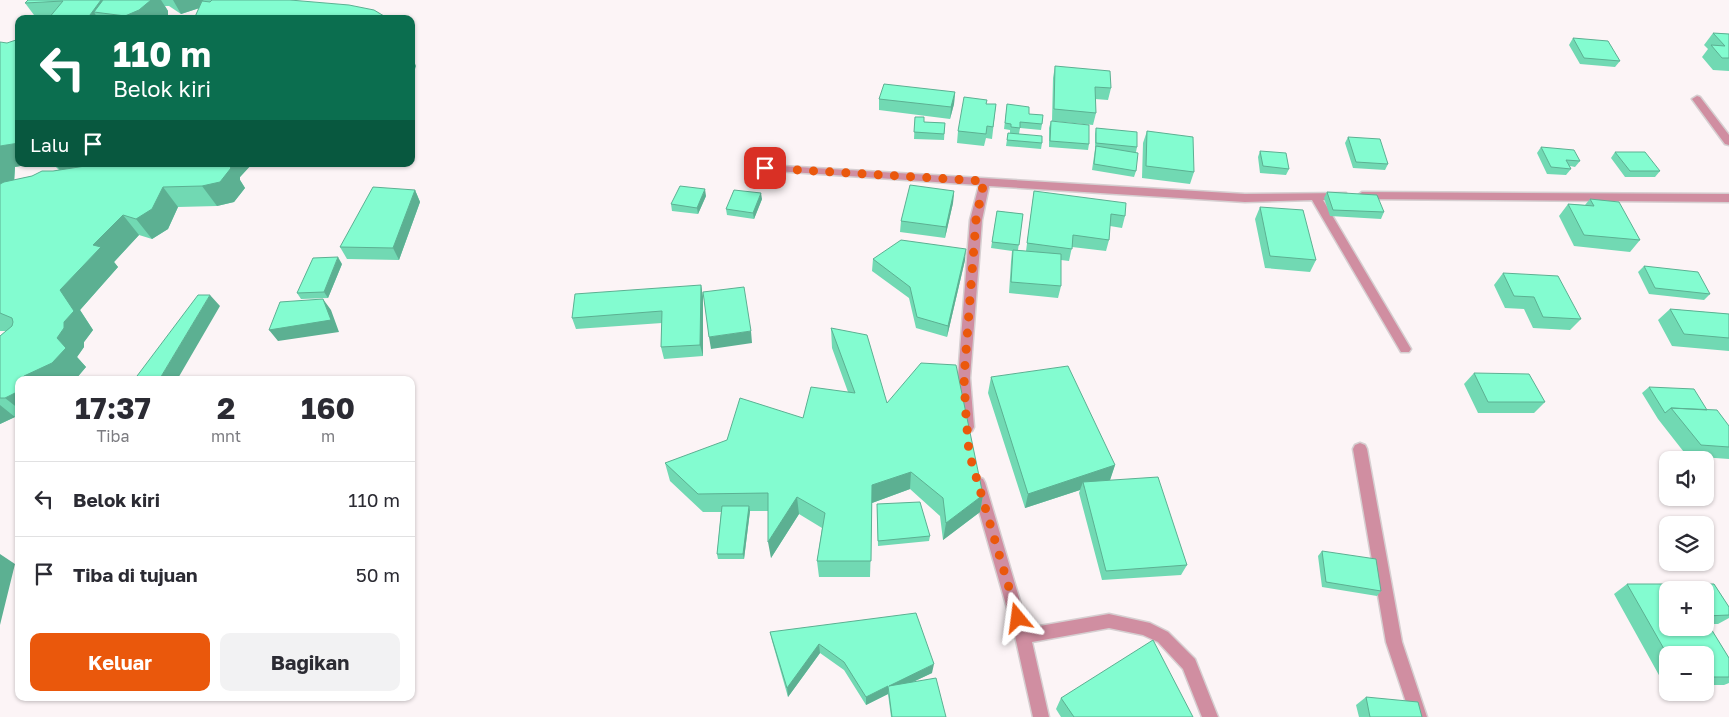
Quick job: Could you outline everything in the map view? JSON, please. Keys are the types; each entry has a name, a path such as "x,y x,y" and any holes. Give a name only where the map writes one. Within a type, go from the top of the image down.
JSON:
{"street":[{"path":"1697,99 1729,142"},
{"path":"765,168 1244,198 1315,196 1729,198"},
{"path":"968,444 964,378 976,220 984,181"},
{"path":"1315,196 1405,349"},
{"path":"1360,449 1394,642 1418,717"},
{"path":"974,472 1023,636 1041,717"},
{"path":"1023,636 1109,621 1145,628 1163,636 1189,664 1210,717"}],"building":[{"path":"28,0 101,0 90,15 51,15 63,1 25,3"},
{"path":"103,0 151,0 139,10 127,15 94,12"},
{"path":"212,0 290,0 349,5 374,10 382,15 196,15 202,1 210,2"},
{"path":"1713,33 1729,34 1729,58 1722,58 1711,45 1725,46"},
{"path":"1573,38 1608,41 1620,61 1584,58"},
{"path":"15,40 15,144 0,146 0,42 7,43"},
{"path":"1055,66 1110,71 1111,88 1095,87 1096,113 1054,109"},
{"path":"884,84 955,92 951,107 879,99"},
{"path":"964,97 987,100 986,104 996,104 993,127 987,126 986,134 958,131"},
{"path":"1007,104 1029,107 1029,114 1043,115 1042,124 1020,122 1020,128 1011,127 1011,124 1005,123"},
{"path":"915,117 924,117 924,122 945,123 944,134 914,132"},
{"path":"1051,121 1089,125 1089,144 1050,141"},
{"path":"1096,128 1137,132 1137,147 1096,143"},
{"path":"1147,131 1193,137 1194,172 1146,166"},
{"path":"1008,133 1042,136 1042,143 1007,140"},
{"path":"1348,137 1380,139 1388,164 1356,162"},
{"path":"1096,146 1138,153 1136,171 1094,164"},
{"path":"1541,147 1574,150 1580,161 1566,160 1571,169 1551,167"},
{"path":"1260,151 1286,153 1289,169 1263,166"},
{"path":"1615,152 1645,152 1660,171 1630,171"},
{"path":"79,167 231,168 220,182 202,186 163,187 152,209 136,219 123,215 93,245 101,247 60,290 74,311 64,322 64,328 57,338 66,348 52,363 24,376 15,376 15,393 5,398 0,398 0,336 12,326 13,322 12,318 0,313 0,184 32,176 42,171"},
{"path":"910,185 954,191 946,227 901,221"},
{"path":"680,186 705,189 697,208 671,204"},
{"path":"373,187 415,190 393,248 340,247"},
{"path":"734,190 761,193 753,213 726,209"},
{"path":"1034,191 1126,203 1125,216 1111,214 1109,240 1073,235 1072,249 1027,243"},
{"path":"1327,192 1377,195 1384,212 1333,210"},
{"path":"1590,199 1619,202 1640,240 1584,235 1568,204 1594,206"},
{"path":"1260,207 1303,210 1316,260 1270,256"},
{"path":"997,211 1023,214 1019,245 992,242"},
{"path":"901,240 966,249 948,326 917,317 910,287 873,259"},
{"path":"1013,250 1061,254 1061,286 1011,282"},
{"path":"338,257 324,292 297,293 313,258"},
{"path":"1644,266 1698,272 1710,294 1655,288"},
{"path":"1503,273 1558,276 1581,319 1543,317 1534,297 1514,296"},
{"path":"701,285 700,345 661,347 662,311 572,318 575,294"},
{"path":"744,287 751,331 709,337 703,292"},
{"path":"198,295 210,295 161,376 137,376"},
{"path":"323,299 331,320 269,330 280,302"},
{"path":"1670,309 1729,314 1729,338 1684,334"},
{"path":"831,328 867,335 887,403 921,363 956,365 983,495 946,523 943,498 911,472 872,485 871,561 817,561 825,513 797,497 768,542 768,493 698,494 665,463 727,440 740,398 803,418 811,387 855,393"},
{"path":"1068,366 1115,465 1028,494 991,377"},
{"path":"1474,373 1529,374 1545,402 1488,402"},
{"path":"1649,387 1694,389 1707,410 1671,408 1665,413"},
{"path":"1671,408 1717,410 1729,426 1729,447 1701,445"},
{"path":"1158,477 1187,565 1106,571 1083,482"},
{"path":"920,502 930,536 878,541 877,504"},
{"path":"722,506 749,506 743,554 717,554"},
{"path":"1322,551 1376,559 1381,591 1326,582"},
{"path":"1627,584 1659,584 1659,636 1714,636 1714,634 1729,658 1729,677 1714,677 1714,646 1662,646"},
{"path":"1714,584 1729,607 1729,615 1714,616"},
{"path":"916,613 934,664 889,686 936,678 946,717 892,717 888,686 866,697 844,662 819,644 787,688 770,632"},
{"path":"1153,640 1193,717 1074,717 1061,698"},
{"path":"1366,697 1418,702 1422,717 1370,717"}],"route":[{"path":"765,168 984,181 976,220 964,378 966,416 969,453 1018,618"}]}
